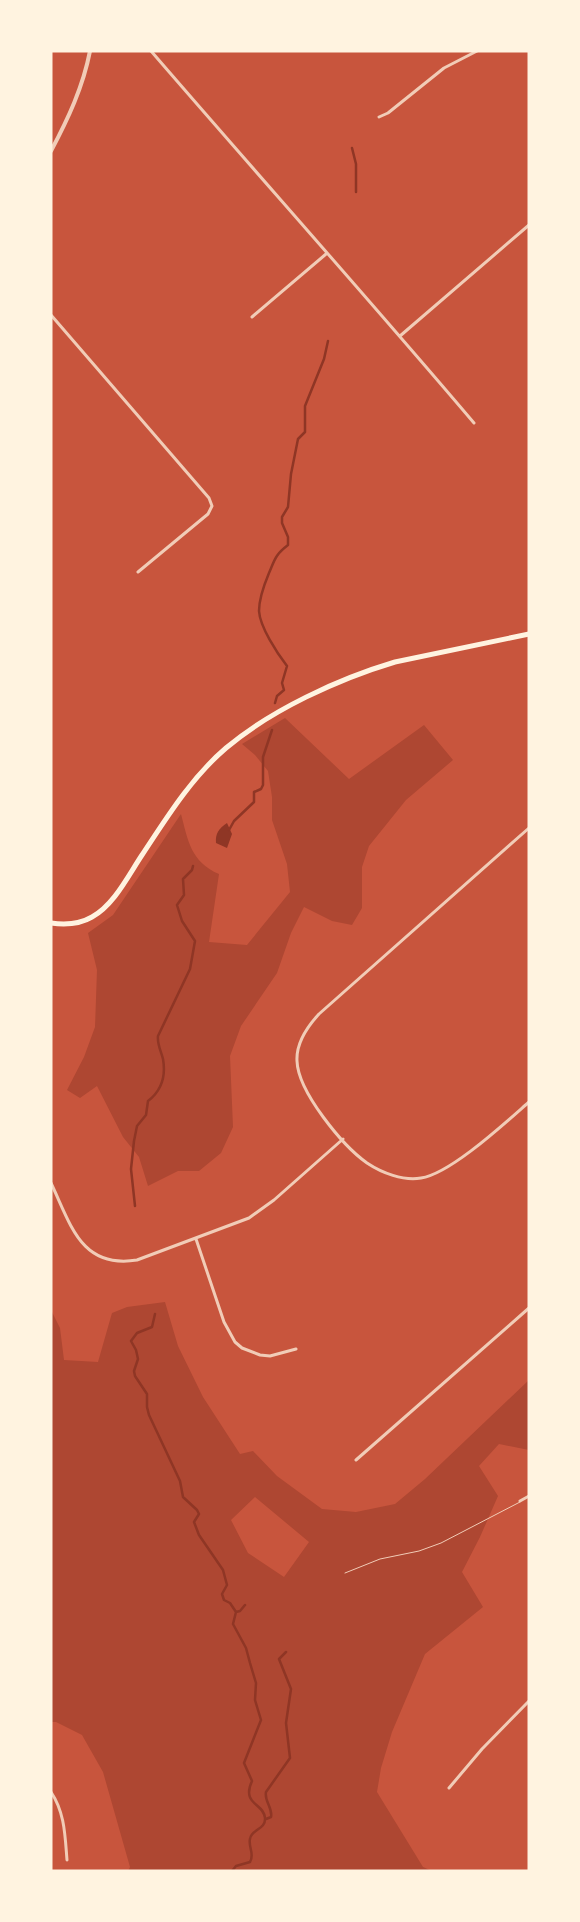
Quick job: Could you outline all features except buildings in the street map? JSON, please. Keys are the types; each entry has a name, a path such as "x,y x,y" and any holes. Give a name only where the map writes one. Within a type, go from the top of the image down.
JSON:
{"main road":[{"path":"51,923 77,923 93,917 100,911 124,882 167,816 197,776 230,744 268,718 332,686 376,668 395,662 529,634"}],"street":[{"path":"51,151 78,95 90,51"},
{"path":"151,51 474,423"},
{"path":"379,117 388,113 444,68 477,51"},
{"path":"400,336 529,225"},
{"path":"252,316 326,254"},
{"path":"51,315 209,498 212,506 208,514 138,572"},
{"path":"529,828 319,1014 300,1042 297,1061 301,1081 318,1110 343,1139 368,1163 396,1176 413,1179 440,1172 458,1160 529,1102"},
{"path":"51,1183 75,1234 90,1252 101,1258 118,1262 138,1260 196,1239 258,1213 343,1139"},
{"path":"196,1239 224,1322 235,1342 242,1348 260,1355 270,1356 296,1349"},
{"path":"356,1460 529,1308"},
{"path":"520,1501 529,1496"},
{"path":"450,1788 482,1749 529,1700"},
{"path":"51,1792 61,1810 64,1822 67,1860"}],"lane":[{"path":"345,1573 380,1559 419,1551 441,1543 520,1501"}],"shaded area":[{"path":"285,718 349,779 424,725 453,760 406,800 369,846 362,867 362,908 352,925 332,921 304,907 291,933 277,973 241,1026 230,1056 233,1127 221,1153 199,1171 178,1171 148,1186 139,1157 123,1137 97,1086 80,1098 67,1090 84,1057 95,1027 97,970 88,933 113,915 181,814 192,850 202,863 219,874 209,942 247,945 290,892 287,864 272,820 272,797 268,771 255,755 242,744"},
{"path":"227,823 232,834 227,848 216,843 216,837 218,831"},
{"path":"165,1302 178,1346 203,1397 240,1454 253,1451 277,1476 322,1509 356,1512 395,1504 425,1479 529,1380 529,1450 499,1444 479,1466 498,1496 462,1572 483,1607 425,1654 392,1732 381,1768 377,1792 423,1867 432,1871 128,1871 130,1867 103,1772 82,1735 56,1722 51,1722 51,1310 60,1328 64,1360 98,1362 112,1313 127,1307","holes":["255,1497 309,1542 284,1577 248,1553 231,1520"]}],"waterway":[{"path":"352,148 356,164 356,192"},
{"path":"275,703 277,696 284,690 282,683 287,666 262,625 259,611 260,601 274,561 288,545 288,537 282,523 282,517 288,507 291,474 298,439 305,432 305,406 324,359 328,341"},
{"path":"229,830 234,821 254,802 254,792 261,789 263,785 263,757 272,730"},
{"path":"135,1206 131,1169 137,1126 146,1115 148,1101 162,1083 164,1065 158,1036 190,969 195,941 182,921 177,905 184,895 183,879 192,870 193,866"},
{"path":"155,1314 152,1327 137,1333 131,1341 138,1359 134,1371 135,1376 147,1394 149,1415 180,1481 183,1497 199,1514 194,1522 199,1535 223,1570 227,1585 222,1594 224,1600 230,1603 236,1612"},
{"path":"236,1612 240,1611 245,1605"},
{"path":"232,1871 236,1866 250,1862 252,1856 251,1836 265,1822 264,1813 249,1795 252,1781 244,1763 261,1720 255,1700 256,1683 246,1648 233,1624 236,1612"},
{"path":"266,1819 271,1817 266,1792 290,1758 286,1723 291,1689 279,1659 286,1652"}]}
